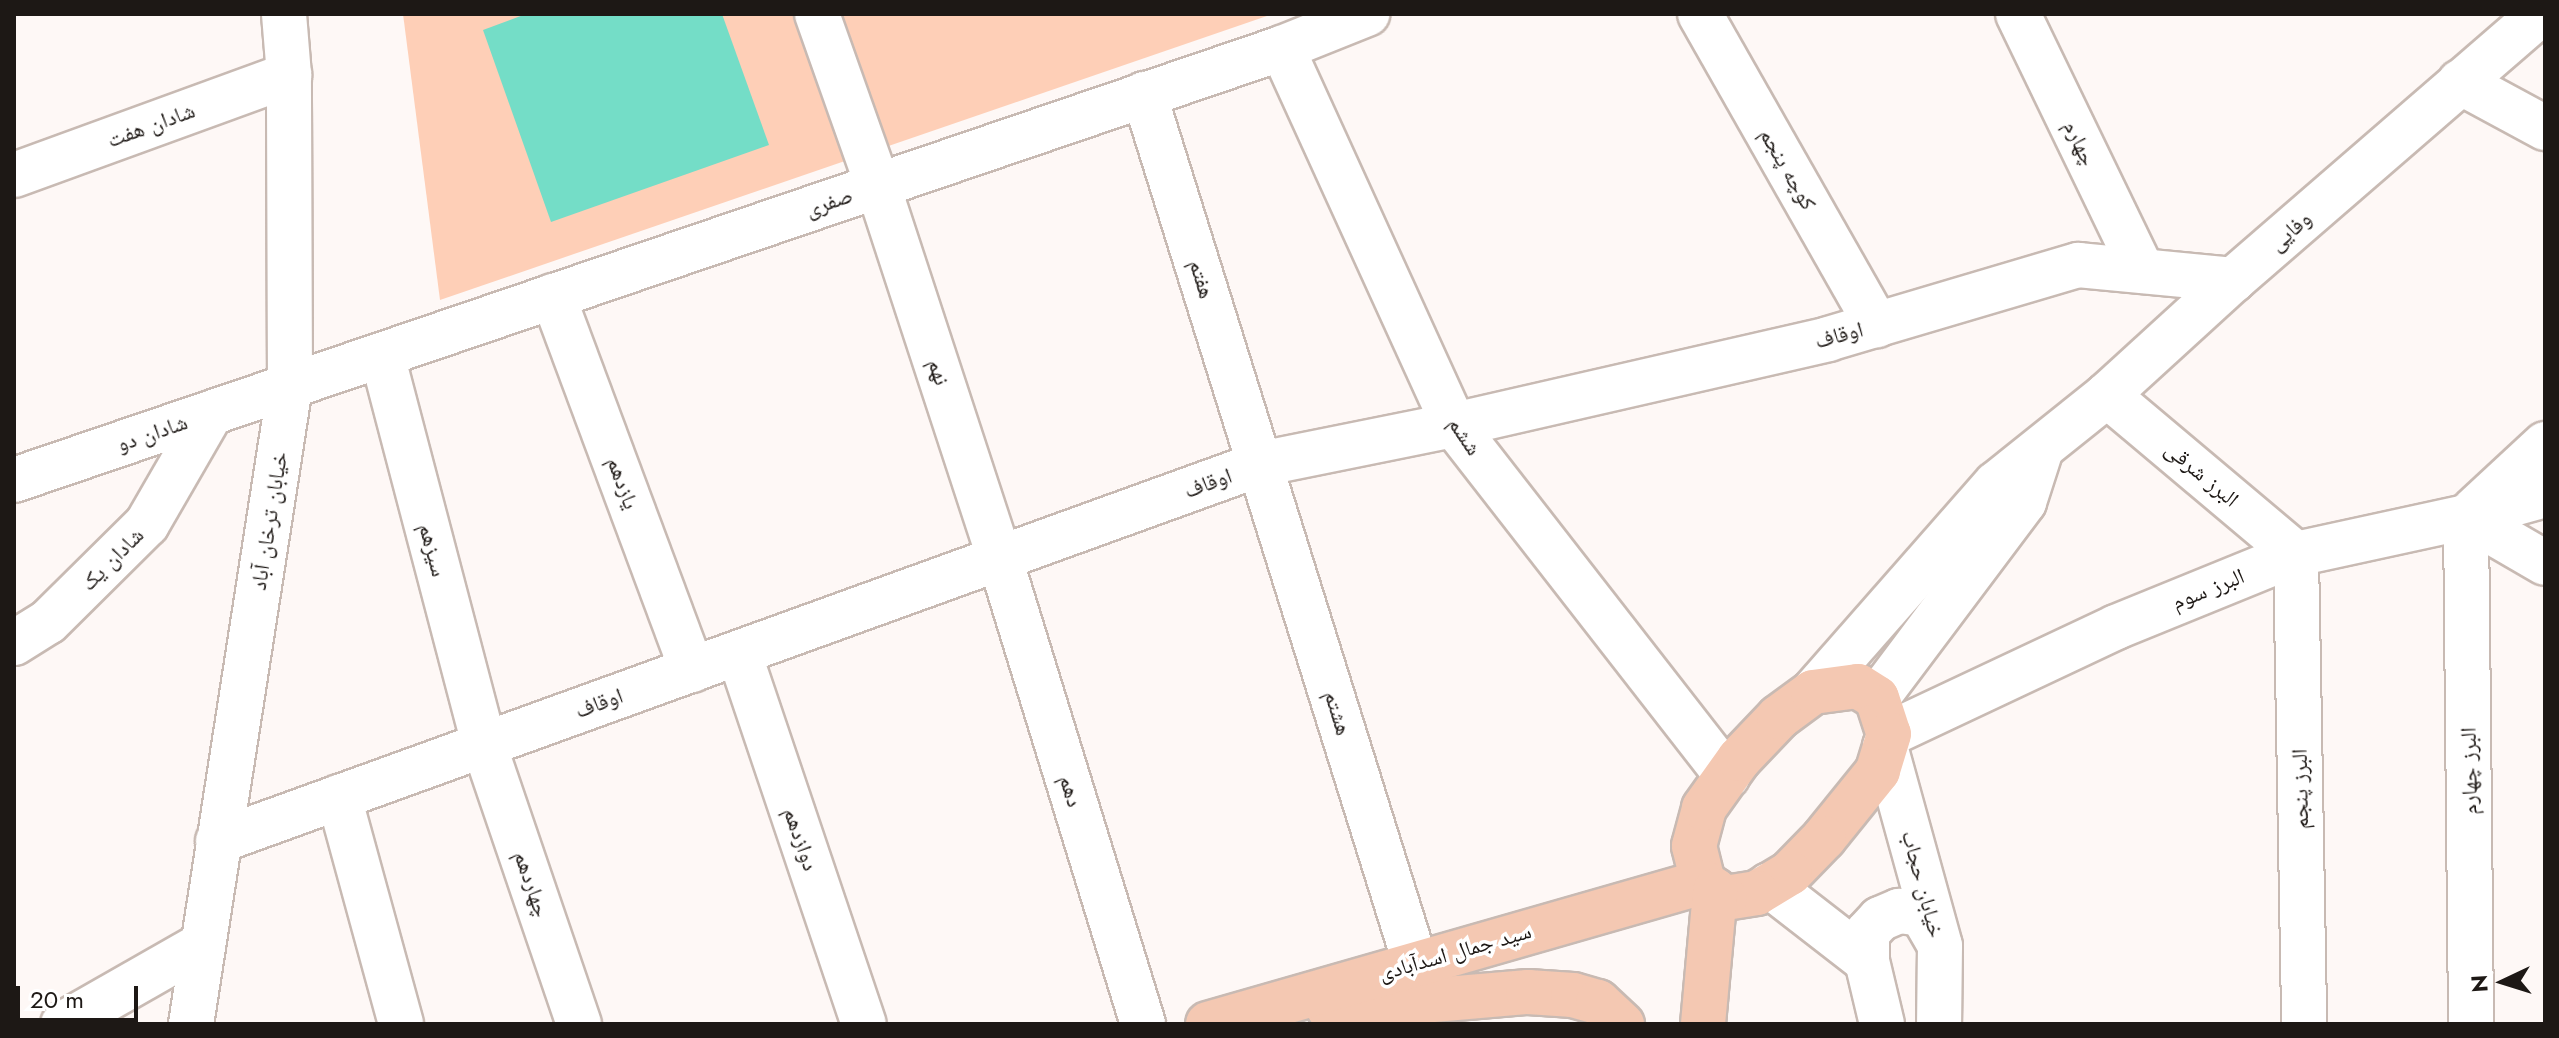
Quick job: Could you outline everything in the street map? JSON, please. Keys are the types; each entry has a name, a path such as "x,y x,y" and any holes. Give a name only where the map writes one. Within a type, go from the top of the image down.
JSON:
{"main road":[{"path":"1703,1024 1709,886 1694,846 1704,808 1727,776 1779,717 1813,692 1858,686 1884,726 1878,771 1824,838 1790,873 1769,885"},
{"name":"سید جمال اسدآبادی","path":"1222,1021 1415,962 1709,886 1725,898 1757,893 1769,885"},
{"path":"1222,1021 1528,992 1573,995 1598,1002 1622,1024"}],"street":[{"name":"خیابان ترخان آباد","path":"191,1024 290,386 289,75 284,14"},
{"name":"نهم","path":"817,14 878,186 1000,559"},
{"name":"صفری","path":"290,386 1282,48 1367,14"},
{"name":"کوچه پنجم","path":"1700,14 1877,325"},
{"name":"چهارم","path":"2018,14 2142,271"},
{"name":"وفایی","path":"1813,692 1996,484 2107,395 2233,280 2540,14"},
{"name":"ششم","path":"1282,48 1454,425 1727,776"},
{"name":"شادان هفت","path":"14,175 289,75"},
{"path":"2460,82 2545,128"},
{"name":"هفتم","path":"1144,94 1260,464"},
{"name":"اوقاف","path":"218,841 1260,464 1454,425 1877,325 2078,265 2233,280"},
{"name":"یازدهم","path":"553,296 692,670"},
{"name":"سیزهم","path":"382,355 484,745"},
{"name":"شادان دو","path":"14,480 290,386"},
{"name":"البرز شرقی","path":"2107,395 2296,554"},
{"name":"شادان یک","path":"14,643 48,622 147,524 211,413"},
{"path":"2545,444 2466,517 2545,563"},
{"path":"1884,726 2024,502 2041,449"},
{"name":"هشتم","path":"1260,464 1415,962"},
{"name":"البرز سوم","path":"1884,726 2296,554 2466,517 2545,495"},
{"name":"البرز چهارم","path":"2466,517 2471,1024"},
{"name":"البرز پنجم","path":"2296,554 2304,1024"},
{"name":"دهم","path":"1000,559 1143,1024"},
{"name":"دوازدهم","path":"739,653 864,1024"},
{"name":"خیابان حجاب","path":"1884,726 1940,946 1939,1024"},
{"name":"چهاردهم","path":"484,745 579,1024"},
{"path":"339,797 401,1024"},
{"path":"1769,885 1867,961"},
{"path":"1882,1024 1867,961 1867,933 1880,919 1899,911 1922,914 1931,925 1940,946"},
{"path":"63,1024 203,944"}],"shaded area":[{"path":"403,14 1273,14 440,300"}],"building":[{"path":"526,14 722,14 769,145 551,222 483,30"}]}
